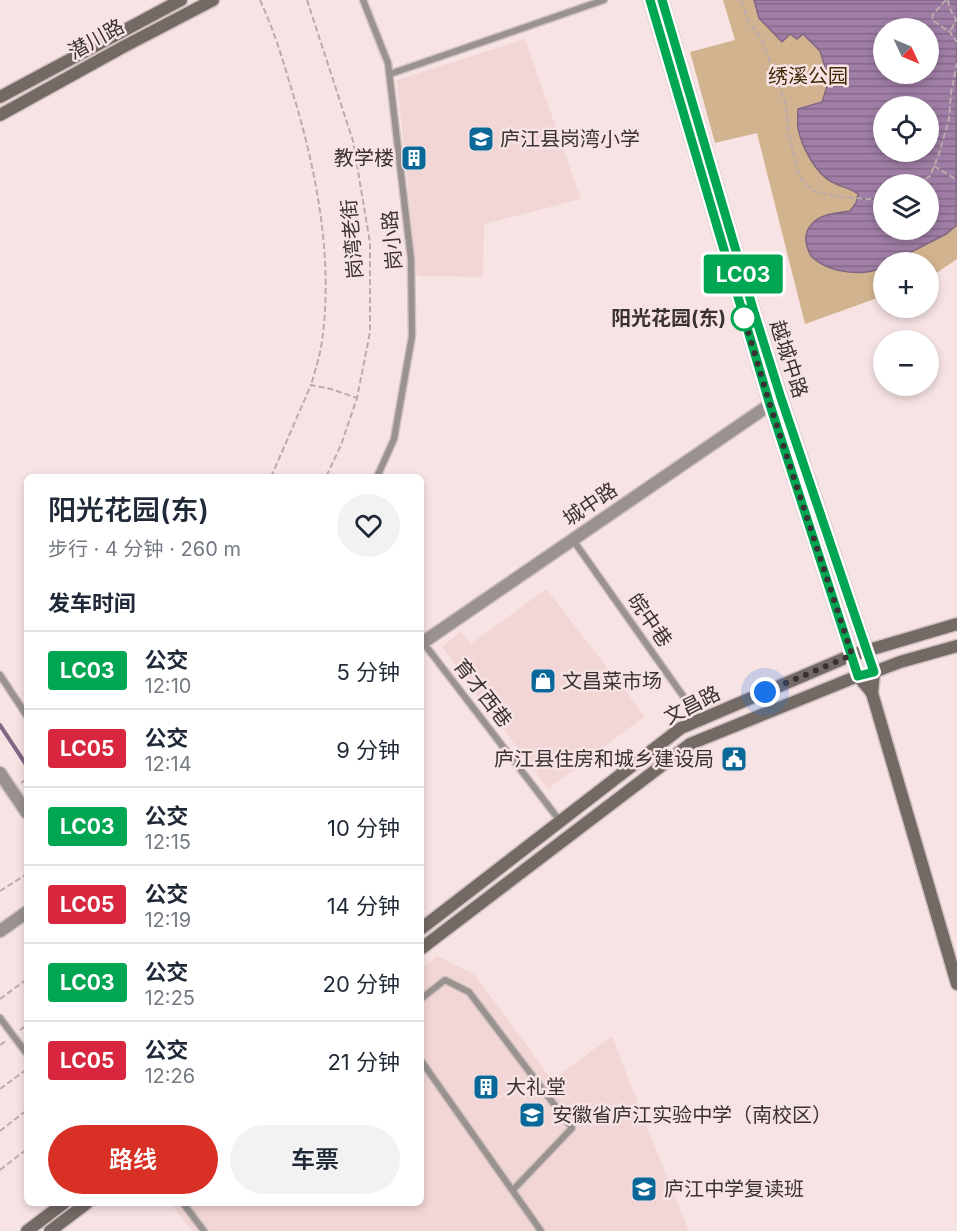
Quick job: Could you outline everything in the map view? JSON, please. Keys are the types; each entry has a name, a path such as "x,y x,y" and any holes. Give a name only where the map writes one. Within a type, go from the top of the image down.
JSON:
{"main road":[{"name":"潜川路","path":"0,98 181,0"},
{"name":"潜川路","path":"0,115 213,0"},
{"name":"越城中路","path":"650,0 770,405 858,676 872,693"},
{"name":"越城中路","path":"662,0 781,398 874,672 872,693 957,984"},
{"name":"文昌路","path":"424,926 681,728 852,655 957,624"},
{"name":"文昌路","path":"424,946 690,744 858,676 957,646"},
{"path":"27,1231 60,1206"},
{"path":"51,1231 83,1206"}],"street":[{"name":"城中路","path":"424,641 781,398"},
{"path":"0,773 24,809"},
{"path":"0,931 24,914"}],"lane":[{"name":"岗小路","path":"363,0 388,63 411,259 412,336 394,439 378,474"},
{"path":"390,74 604,0"},
{"name":"皖中巷","path":"573,539 700,720"},
{"name":"育才西巷","path":"424,645 561,821"},
{"path":"0,675 24,711"},
{"path":"424,996 445,980 469,992 572,1128 513,1190"},
{"path":"0,1018 24,1050"},
{"path":"424,1065 541,1231"},
{"path":"185,1206 204,1231"}],"path":[{"path":"260,0 272,26 303,125 325,248 325,319 322,344 311,385 272,474"},
{"name":"岗湾老街","path":"307,0 353,141 370,243 370,332 357,398 342,445 328,474"},
{"path":"741,0 748,20 762,40 786,105 788,129 799,176 813,191 839,197 873,198"},
{"path":"950,32 956,20 947,0 933,14 932,20 950,32 957,42"},
{"path":"931,174 939,154 950,111 957,63"},
{"path":"934,166 957,180"},
{"path":"311,385 357,398"},
{"path":"0,891 24,876"},
{"path":"0,999 24,981"},
{"path":"0,1089 24,1071"},
{"path":"0,1131 24,1112"},
{"path":"0,1170 24,1151"}],"shaded area":[{"path":"754,0 957,0 956,226 939,238 939,174 873,174 873,240 934,240 911,252 873,252 873,270 866,272 838,270 813,258 806,241 810,226 822,217 850,211 856,203 858,194 832,182 820,173 810,159 800,135 798,109 822,102 829,80 820,51 803,34 797,39 790,34 782,42 759,18"},
{"name":"庐江县岗湾小学","path":"525,39 581,199 484,224 483,277 417,276 397,80"},
{"name":"文昌菜市场","path":"546,589 645,716 548,789 442,647 461,631 471,644"},
{"name":"安徽省庐江实验中学（南校区）","path":"437,956 474,974 552,1080 612,1036 689,1231 192,1231 172,1206 424,1206 424,966"}],"green space":[{"name":"绣溪公园","path":"723,0 957,0 957,259 939,271 939,252 873,252 873,300 805,324 757,133 715,143 690,52 735,40"}],"waterway":[{"path":"0,725 24,761"}],"bus line":[{"name":"LC03","path":"650,0 770,405 858,676 874,672 781,398 662,0"}],"place":[{"name":"庐江县岗湾小学","path":"481,139"},
{"name":"教学楼","path":"414,158"},
{"name":"阳光花园(东)","path":"744,318"},
{"name":"文昌菜市场","path":"543,681"},
{"name":"庐江县住房和城乡建设局","path":"734,759"},
{"name":"大礼堂","path":"486,1087"},
{"name":"安徽省庐江实验中学（南校区）","path":"532,1115"},
{"name":"庐江中学复读班","path":"644,1189"}],"route":[{"path":"744,318 743,315 852,655 765,692"}]}
